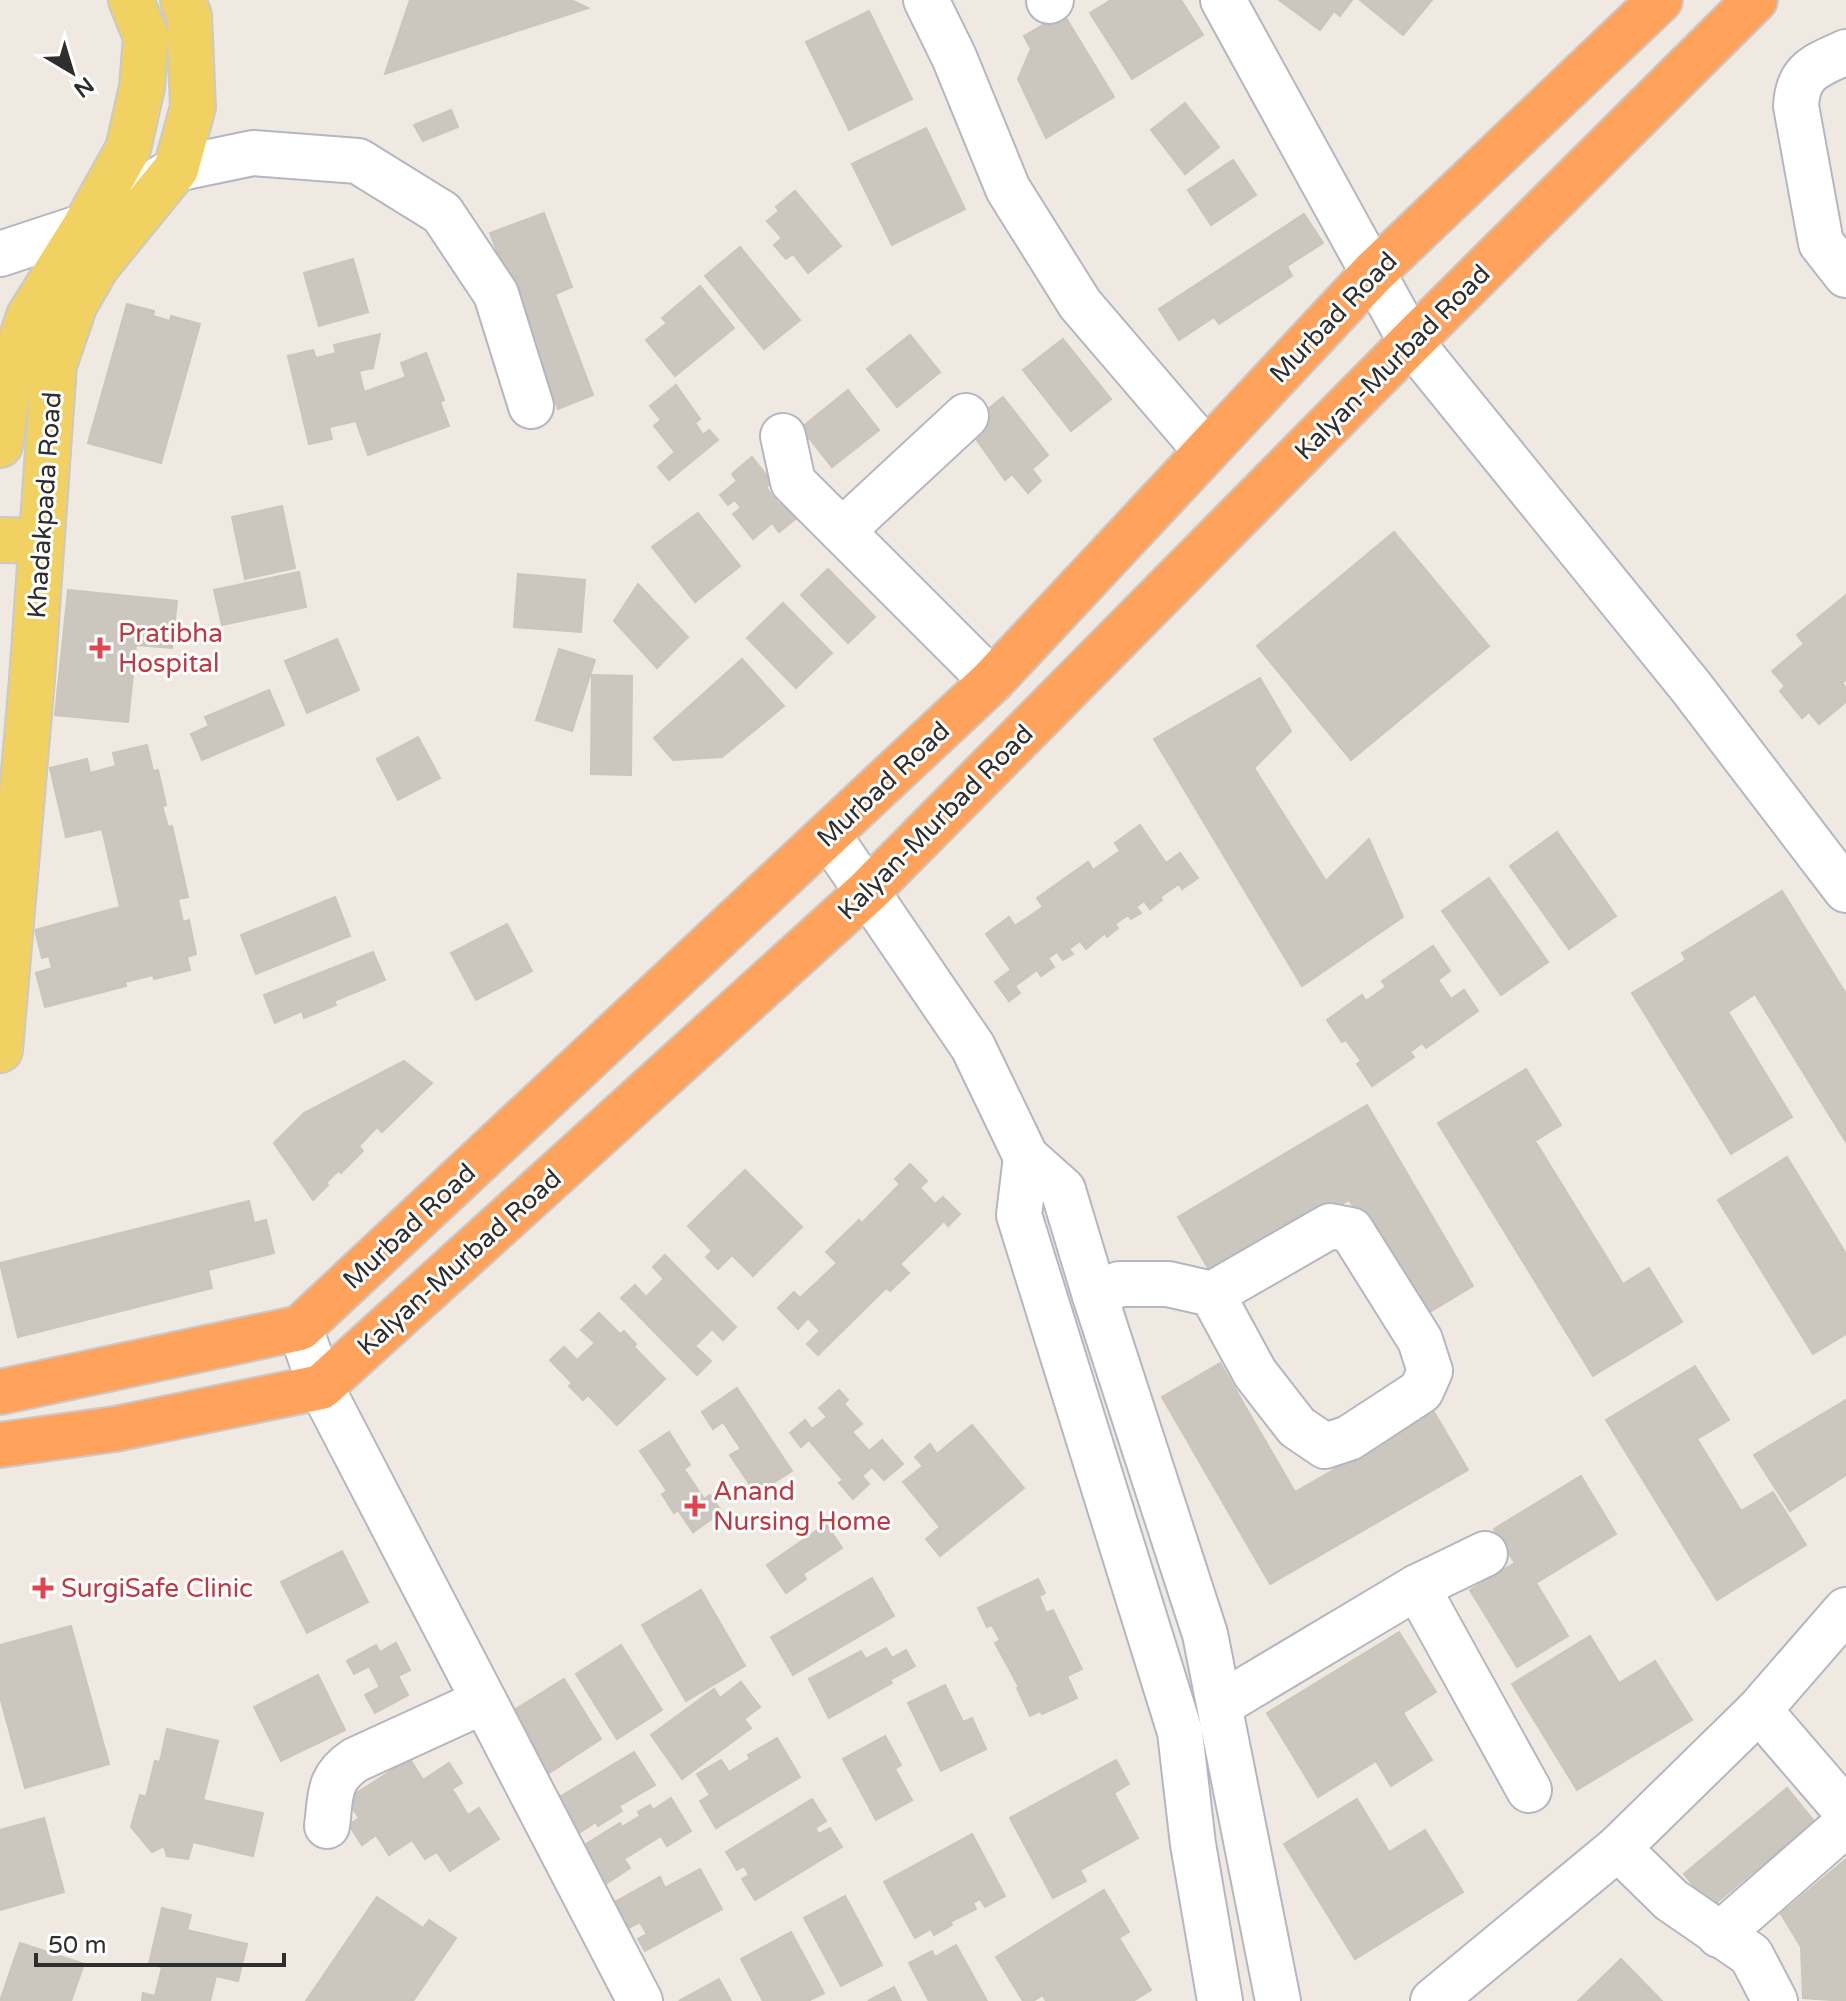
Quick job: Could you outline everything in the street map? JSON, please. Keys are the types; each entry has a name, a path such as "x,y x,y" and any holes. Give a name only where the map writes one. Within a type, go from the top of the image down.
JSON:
{"highway":[{"name":"Murbad Road","path":"300,1328 992,681 1373,273 1660,0"},
{"name":"Kalyan-Murbad Road","path":"321,1387 868,891 1411,342 1755,0"},
{"path":"0,1392 300,1328"},
{"path":"0,1445 115,1429 321,1387"}],"main road":[{"name":"Khadakpada Road","path":"0,445 11,370 29,316 128,149 142,87 146,37 131,0"},
{"name":"Khadakpada Road","path":"1,1026 32,679 20,541 54,365 75,304 97,266 176,169 193,107 189,16 183,0"}],"street":[{"path":"926,0 954,57 1008,189 1080,304 1206,451"},
{"path":"1223,0 1411,342 1691,687 1846,890"},
{"path":"1846,52 1809,70 1797,88 1796,106 1821,243 1846,275"},
{"path":"0,254 85,226 176,169 253,153 358,161 442,213 496,294 531,406"},
{"path":"842,531 966,416"},
{"path":"783,436 793,482 992,681"},
{"path":"829,836 973,1047 1026,1157 1063,1190 1205,1634 1278,2001"},
{"path":"1026,1157 1019,1215 1180,1732 1193,1844 1220,2001"},
{"path":"1095,1296 1119,1284 1168,1284 1212,1294 1330,1226 1351,1230 1420,1340 1430,1371 1421,1391 1349,1438 1325,1446 1297,1427 1255,1373 1212,1294"},
{"path":"300,1328 321,1387 640,2001"},
{"path":"1221,1704 1417,1587 1485,1554"},
{"path":"1417,1587 1529,1790"},
{"path":"1433,2001 1618,1848 1759,1710 1846,1610"},
{"path":"327,1826 334,1779 342,1768 484,1701"},
{"path":"1759,1710 1846,1811"},
{"path":"1719,1935 1846,1824"},
{"path":"1618,1848 1671,1900 1751,1955 1775,2001"}],"building":[{"path":"410,0 571,0 588,8 385,74"},
{"path":"1111,0 1181,0 1203,35 1132,79 1090,13"},
{"path":"1279,0 1352,0 1340,16 1334,11 1320,30"},
{"path":"1360,0 1432,0 1403,35"},
{"path":"869,11 912,99 849,130 806,42"},
{"path":"1063,13 1114,97 1046,138 1018,79 1031,49 1024,36"},
{"path":"1185,103 1219,147 1185,174 1151,130"},
{"path":"451,110 458,127 423,141 414,125"},
{"path":"926,128 965,209 892,245 852,164"},
{"path":"1233,160 1256,195 1211,225 1188,190"},
{"path":"795,191 841,246 808,273 793,254 786,259 774,245 782,238 767,221 779,211 776,207"},
{"path":"544,213 572,287 555,294 593,395 558,409 490,233"},
{"path":"1304,214 1323,243 1287,266 1292,276 1219,324 1214,317 1179,340 1159,309"},
{"path":"740,247 800,320 764,349 705,276"},
{"path":"353,259 368,312 319,326 304,273"},
{"path":"700,286 734,328 675,376 646,340 667,323 662,318"},
{"path":"127,304 154,311 153,316 170,321 171,316 200,324 161,463 88,443"},
{"path":"380,334 373,368 359,371 364,392 406,377 401,363 426,353 444,400 440,402 449,426 368,455 356,421 329,427 332,439 309,444 288,356 313,350 316,358 336,353 334,345"},
{"path":"910,335 940,372 897,407 867,369"},
{"path":"1063,339 1111,399 1071,431 1023,370"},
{"path":"676,385 700,419 695,423 703,435 709,430 718,440 669,480 658,467 675,452 654,426 661,420 650,406"},
{"path":"848,390 879,430 832,467 801,428"},
{"path":"1003,397 1048,455 1032,469 1041,481 1028,493 1012,474 1005,480 967,426"},
{"path":"752,457 772,482 766,487 779,505 786,500 799,516 779,532 772,523 753,539 733,514 741,508 735,500 728,505 720,495 737,481 732,474"},
{"path":"282,506 295,568 245,579 232,517"},
{"path":"698,513 740,566 695,602 652,547"},
{"path":"1394,532 1489,646 1351,760 1257,646"},
{"path":"828,569 875,617 848,643 801,595"},
{"path":"299,572 306,607 222,625 214,590"},
{"path":"518,574 585,580 581,632 514,627"},
{"path":"638,584 688,637 657,668 614,621"},
{"path":"68,590 177,601 172,648 136,645 128,722 55,715"},
{"path":"1846,595 1846,679 1842,683 1846,688 1846,702 1819,724 1809,712 1802,718 1780,691 1785,686 1772,671 1804,644 1797,635"},
{"path":"783,603 832,653 796,688 747,638"},
{"path":"337,639 359,690 307,713 285,661"},
{"path":"559,649 595,660 572,731 536,720"},
{"path":"742,659 784,706 722,757 673,760 654,738"},
{"path":"592,675 632,676 631,775 591,774"},
{"path":"1260,678 1291,731 1254,768 1326,881 1369,839 1403,917 1302,986 1154,739"},
{"path":"269,690 284,725 202,760 191,734 209,726 205,717"},
{"path":"418,737 440,778 398,800 377,759"},
{"path":"147,745 153,771 158,770 166,805 162,806 168,827 172,826 188,897 178,899 183,922 189,920 196,954 187,957 190,970 125,982 126,986 45,1007 36,973 52,968 49,956 42,958 35,930 120,907 102,829 66,837 50,768 87,759 90,773 116,766 113,753"},
{"path":"1140,825 1166,863 1180,853 1198,878 1182,889 1179,884 1160,897 1162,900 1150,909 1144,901 1136,907 1141,913 1131,919 1128,915 1115,924 1118,928 1107,937 1105,933 1086,949 1080,941 1069,949 1073,954 1063,960 1057,952 1048,958 1054,967 1041,976 1037,970 1015,986 1020,993 1009,1001 995,982 1011,970 986,934 1009,917 1015,926 1043,907 1037,898 1088,862 1093,870 1120,851 1115,843"},
{"path":"1557,832 1616,916 1569,949 1510,866"},
{"path":"1489,878 1548,962 1501,995 1442,911"},
{"path":"1782,891 1846,994 1846,1142 1755,994 1728,1012 1792,1117 1731,1154 1632,993 1686,960 1682,953"},
{"path":"335,897 350,936 256,974 241,935"},
{"path":"507,924 532,971 476,1000 451,953"},
{"path":"1433,946 1450,971 1438,980 1451,999 1464,990 1478,1011 1426,1048 1422,1043 1410,1052 1414,1057 1372,1086 1357,1064 1361,1061 1346,1040 1342,1042 1327,1020 1362,995 1366,1001 1386,987 1382,981"},
{"path":"373,952 385,980 334,1001 336,1005 304,1018 302,1011 275,1023 264,995"},
{"path":"404,1061 432,1083 382,1132 377,1127 359,1146 363,1151 341,1173 338,1171 313,1200 274,1143 304,1113"},
{"path":"1526,1069 1561,1125 1535,1141 1623,1284 1649,1268 1682,1322 1593,1376 1438,1123"},
{"path":"1367,1105 1473,1286 1425,1315 1349,1200 1214,1278 1178,1217"},
{"path":"1787,1157 1846,1254 1846,1334 1813,1354 1718,1200"},
{"path":"910,1164 927,1181 920,1188 935,1204 943,1197 960,1214 948,1226 944,1221 900,1264 909,1273 890,1291 886,1288 818,1355 807,1344 820,1331 808,1318 798,1329 778,1308 794,1292 800,1298 837,1263 826,1252 859,1220 862,1223 900,1184 895,1179"},
{"path":"745,1170 802,1227 753,1276 732,1255 718,1269 706,1257 712,1251 688,1226"},
{"path":"249,1201 254,1223 266,1220 274,1253 208,1270 212,1288 18,1337 0,1263"},
{"path":"665,1255 736,1327 723,1340 712,1329 695,1346 711,1361 697,1375 621,1298 635,1285 646,1297 664,1279 653,1267"},
{"path":"599,1313 620,1334 624,1331 636,1344 634,1347 665,1379 617,1425 588,1395 583,1400 550,1360 564,1347 577,1360 595,1343 581,1330"},
{"path":"1220,1363 1295,1492 1434,1412 1468,1470 1270,1584 1162,1397"},
{"path":"1695,1366 1729,1420 1697,1439 1741,1511 1773,1492 1806,1545 1717,1600 1606,1420"},
{"path":"737,1388 792,1471 756,1494 730,1455 741,1449 723,1422 713,1429 702,1412"},
{"path":"839,1390 848,1400 844,1404 862,1424 852,1432 869,1451 882,1440 903,1464 884,1480 872,1467 862,1476 869,1484 853,1499 839,1483 843,1480 809,1440 801,1447 790,1433 805,1420 812,1429 827,1417 819,1408"},
{"path":"1846,1400 1846,1475 1790,1511 1754,1455"},
{"path":"972,1425 1024,1488 940,1556 926,1539 940,1527 903,1482 923,1466 915,1457 930,1444 937,1454"},
{"path":"669,1432 690,1465 684,1469 704,1499 710,1495 722,1512 693,1532 678,1510 674,1513 662,1494 667,1491 640,1451"},
{"path":"1581,1476 1616,1534 1536,1583 1568,1636 1517,1667 1470,1590 1515,1563 1494,1529"},
{"path":"826,1524 842,1548 803,1574 806,1579 786,1593 767,1565"},
{"path":"342,1551 368,1602 307,1633 281,1582"},
{"path":"872,1578 894,1616 793,1675 771,1637"},
{"path":"1038,1579 1045,1593 1039,1596 1046,1613 1053,1610 1082,1669 1067,1676 1077,1698 1042,1714 1040,1711 1030,1716 1019,1687 995,1643 1000,1640 992,1625 987,1627 978,1608"},
{"path":"701,1590 745,1666 686,1701 642,1625"},
{"path":"71,1626 109,1764 25,1788 0,1697 0,1645"},
{"path":"1399,1632 1436,1692 1403,1713 1432,1760 1391,1786 1376,1761 1318,1797 1267,1713"},
{"path":"1590,1636 1619,1683 1655,1661 1692,1720 1577,1790 1512,1684"},
{"path":"396,1643 410,1670 398,1676 408,1695 375,1713 365,1695 380,1687 369,1666 354,1674 347,1661 376,1645 380,1652"},
{"path":"621,1645 662,1710 617,1739 576,1674"},
{"path":"886,1648 892,1658 906,1650 915,1666 890,1680 892,1683 829,1718 809,1679 861,1651 866,1659"},
{"path":"318,1675 345,1730 281,1761 254,1707"},
{"path":"564,1679 601,1739 549,1773 511,1712"},
{"path":"741,1682 760,1707 744,1719 751,1728 682,1779 651,1735 714,1689 720,1698"},
{"path":"945,1685 963,1722 972,1718 986,1749 941,1771 908,1703"},
{"path":"167,1729 218,1741 203,1800 263,1813 253,1856 193,1842 188,1859 167,1856 164,1846 152,1852 131,1827 140,1795 146,1797 155,1761 160,1762"},
{"path":"885,1736 901,1765 895,1769 912,1800 876,1820 843,1759"},
{"path":"777,1738 800,1777 716,1828 700,1801 710,1795 697,1774 721,1760 729,1772 750,1759 748,1755"},
{"path":"634,1752 655,1785 619,1806 622,1811 574,1836 553,1801"},
{"path":"410,1759 423,1780 449,1763 462,1783 452,1789 468,1815 479,1808 499,1839 450,1871 437,1852 425,1859 412,1840 389,1855 376,1835 362,1845 349,1825 359,1818 347,1799"},
{"path":"1116,1760 1129,1784 1114,1793 1138,1838 1080,1870 1086,1881 1053,1898 1010,1818"},
{"path":"1787,1788 1814,1821 1711,1907 1684,1874"},
{"path":"671,1798 691,1831 667,1846 661,1836 624,1859 630,1868 601,1887 581,1853 589,1849 586,1844 620,1823 622,1827 640,1816 638,1812 650,1805 653,1810"},
{"path":"812,1799 826,1821 815,1828 819,1834 830,1828 842,1847 755,1900 742,1879 749,1875 744,1866 737,1870 726,1852"},
{"path":"1357,1799 1389,1852 1425,1830 1463,1892 1355,1959 1284,1844"},
{"path":"44,1818 64,1892 0,1910 0,1830"},
{"path":"972,1834 1005,1896 985,1907 980,1899 973,1903 976,1909 950,1922 952,1925 934,1935 931,1929 915,1938 884,1882"},
{"path":"1846,1859 1846,2001 1803,1998 1801,1947 1781,1914"},
{"path":"700,1869 722,1909 645,1951 638,1939 647,1934 640,1922 629,1928 615,1902 660,1877 665,1888"},
{"path":"1104,1890 1129,1932 1119,1938 1151,1990 1133,2001 1046,2001 1043,1995 1033,2001 1023,2001 996,1957"},
{"path":"845,1896 882,1965 841,1986 804,1918"},
{"path":"377,1897 423,1928 429,1920 456,1938 413,2001 306,2001"},
{"path":"162,1908 191,1915 187,1930 247,1944 238,1981 216,1976 210,2001 142,2001 143,1993 155,1996 162,1967 149,1964"},
{"path":"791,1932 824,1993 808,2001 763,2001 741,1959"},
{"path":"20,1943 84,1964 71,2001 0,2001"},
{"path":"956,1945 987,2001 929,2001 909,1963 932,1951 935,1957"},
{"path":"1621,1959 1662,2001 1578,2001"},
{"path":"719,1979 731,2001 679,2001"},
{"path":"894,1987 901,2001 868,2001"}],"place":[{"name":"Pratibha Hospital","path":"100,648"},
{"name":"Anand Nursing Home","path":"695,1506"},
{"name":"SurgiSafe Clinic","path":"43,1588"}]}
